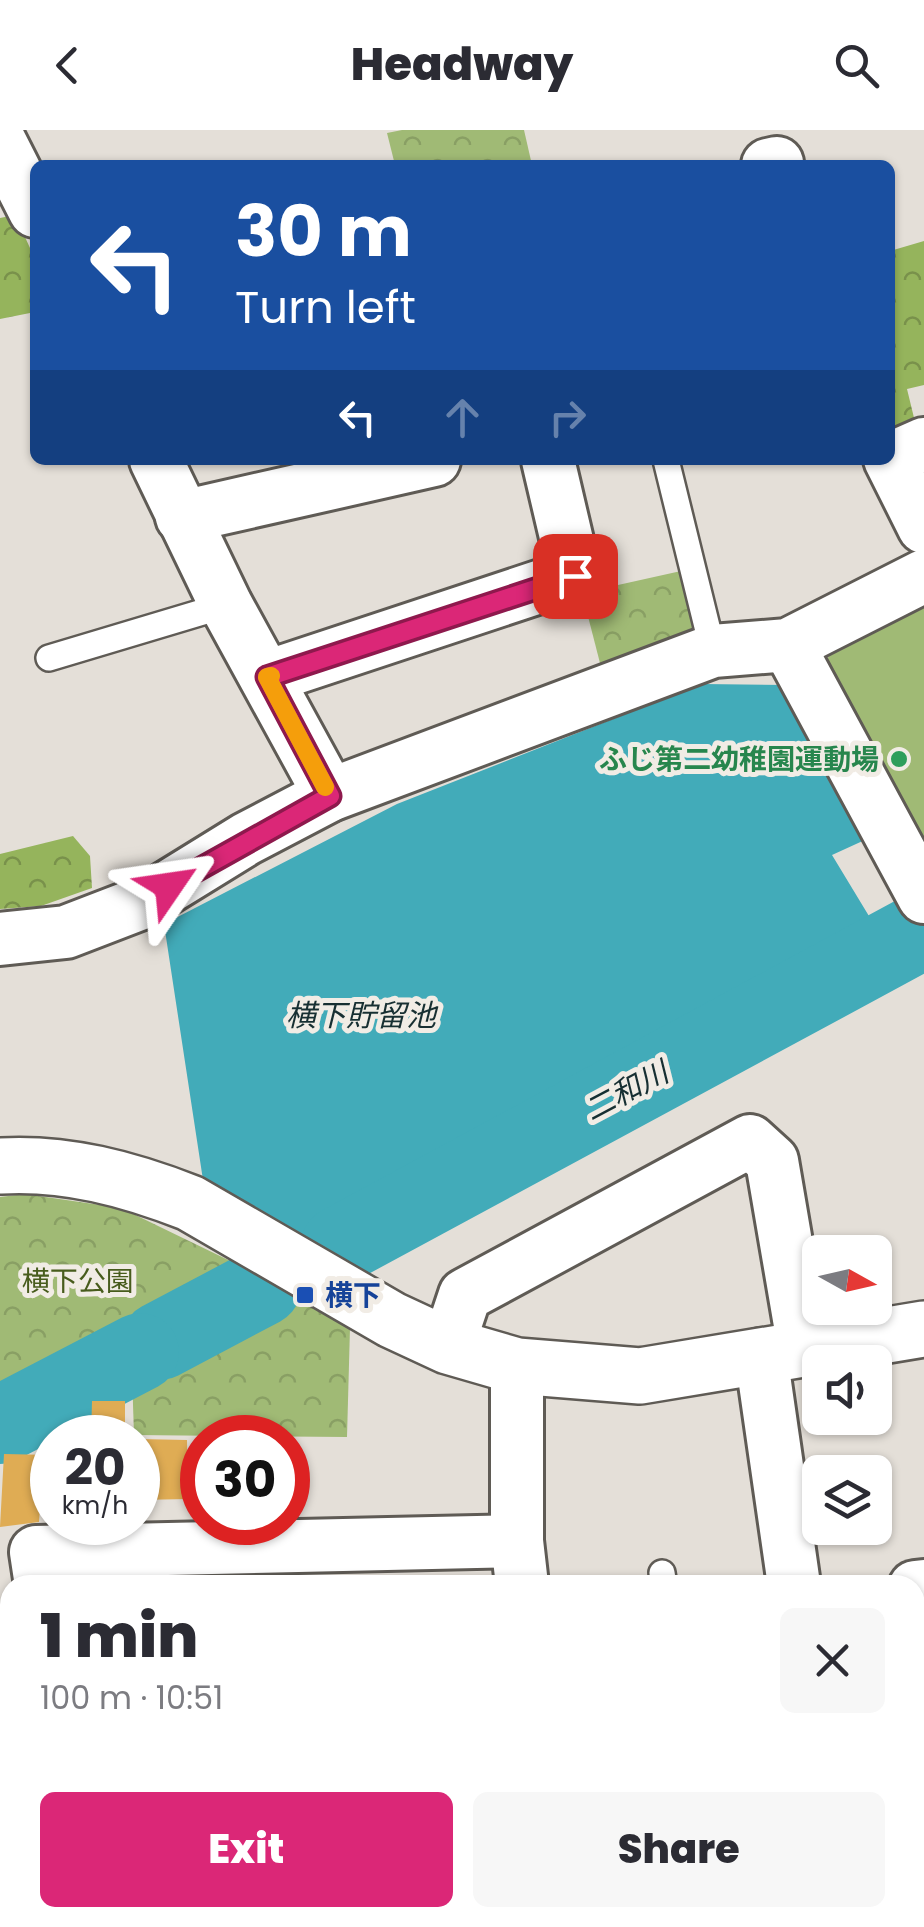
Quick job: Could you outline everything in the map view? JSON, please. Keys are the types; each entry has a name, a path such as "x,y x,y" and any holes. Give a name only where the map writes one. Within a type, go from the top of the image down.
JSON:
{"street":[{"path":"0,142 30,201"},
{"path":"895,457 924,444"},
{"path":"158,465 226,605 330,796"},
{"path":"182,517 412,465"},
{"path":"267,677 575,576 549,465"},
{"path":"893,465 924,527"},
{"path":"0,939 66,932 144,902 246,839 330,796 712,652 788,645 924,576"},
{"path":"788,645 924,897"},
{"path":"448,1346 465,1295 750,1141 772,1161 793,1575"},
{"path":"0,1166 81,1170 156,1189 268,1246 392,1320 448,1346 517,1366 640,1376 924,1328"},
{"path":"39,1575 36,1552 519,1563 517,1366"}],"lane":[{"path":"667,465 712,652"},
{"path":"50,658 226,605"}],"green space":[{"path":"524,130 531,160 394,160 387,133"},
{"path":"15,215 30,248 30,313 0,319 0,218"},
{"path":"924,241 924,385 907,389 916,426 895,432 895,250"},
{"path":"681,571 695,636 601,667 582,593"},
{"name":"ふじ第二幼稚園運動場","path":"924,602 924,849 825,670 832,642"},
{"path":"73,836 90,856 92,888 41,906 0,909 0,854"},
{"name":"横下公園","path":"25,1194 121,1208 253,1272 0,1413 0,1197"},
{"name":"横下公園","path":"286,1293 350,1328 347,1437 310,1437 310,1415 180,1415 180,1435 160,1435 160,1415 133,1415 132,1374"}],"water":[{"name":"横下貯留池","path":"702,684 785,685 867,839 832,855 875,926 307,1241 203,1180 164,924 397,804"}],"building":[{"path":"92,1401 125,1401 125,1415 92,1415"},
{"path":"160,1439 180,1440 180,1499 160,1500"},
{"path":"4,1454 30,1455 30,1523 0,1527"}],"waterway":[{"name":"二和川","path":"340,1245 912,936"},
{"name":"二和川","path":"160,1341 262,1287"},
{"name":"二和川","path":"0,1425 140,1352"}],"slow traffic":[{"path":"271,676 267,677 325,787"}],"place":[{"name":"ふじ第二幼稚園運動場","path":"899,759"},
{"name":"横下","path":"305,1295"}],"route":[{"path":"169,886 246,839 330,796 267,677 575,576"}]}
